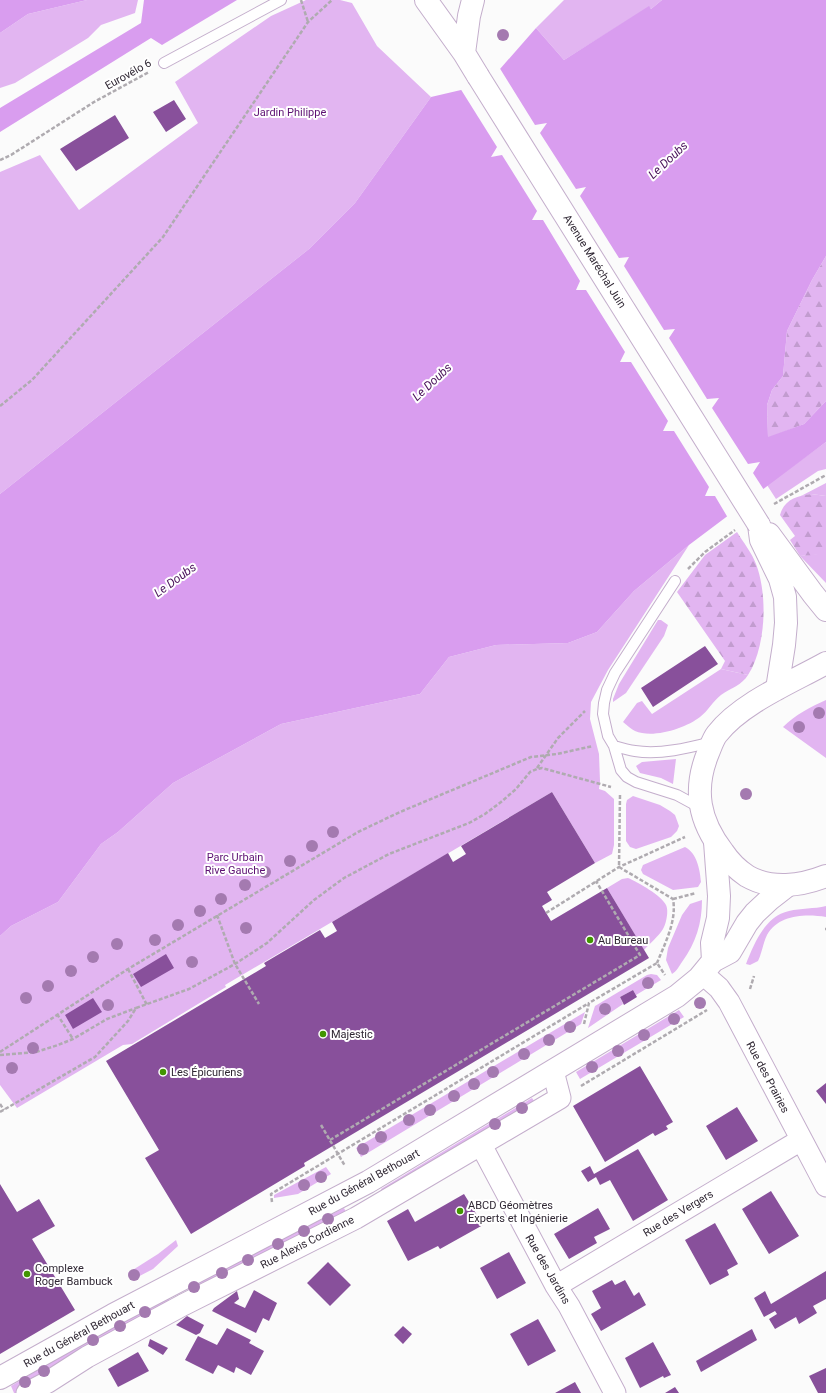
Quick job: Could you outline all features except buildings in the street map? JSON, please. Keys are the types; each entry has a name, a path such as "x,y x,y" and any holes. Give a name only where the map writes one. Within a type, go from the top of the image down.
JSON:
{"main road":[{"name":"Avenue Maréchal Juin","path":"427,0 464,53 759,525"},
{"path":"464,53 470,9 473,0"},
{"path":"759,525 771,535 799,576 826,610"},
{"path":"759,525 761,540 780,579 785,598 786,623 777,689"},
{"path":"826,663 777,689 731,718 712,742 703,764 699,790 701,808 706,826 715,842 729,860 747,876 768,883 788,885 802,884 826,876"},
{"path":"708,967 718,918 719,896 715,842"},
{"name":"Rue du Général Bethouart","path":"0,1378 113,1314 368,1182 677,996 708,967 730,952 747,923 755,913 788,885"}],"street":[{"name":"Rue des Prairies","path":"708,967 826,1186"},
{"path":"553,1071 560,1098"},
{"name":"Rue Alexis Cordienne","path":"27,1393 183,1305 356,1218 560,1098"},
{"name":"Rue des Vergers","path":"556,1286 801,1140"},
{"name":"Rue des Jardins","path":"481,1145 615,1393"}],"lane":[{"path":"164,64 281,0"},
{"path":"675,581 623,660 607,690 603,714 608,736 614,746 621,770 626,777 636,782 677,795 701,808"},
{"path":"614,746 636,751 659,751 682,749 712,742"}],"path":[{"path":"301,0 308,22"},
{"path":"0,406 32,380 163,237 308,22 332,0"},
{"name":"Eurovélo 6","path":"0,160 11,155 94,102 164,64"},
{"path":"537,769 558,738 588,708 604,703"},
{"path":"0,1053 57,1014 128,969 365,829 400,812 531,757 557,754 594,746"},
{"path":"0,1053 36,1052 73,1039 107,1019 189,989 235,964 267,943 314,900 344,878 389,854 469,823 485,814 516,789 530,772 542,768 613,787"},
{"path":"619,866 620,789"},
{"path":"546,913 619,866 688,836"},
{"path":"619,866 673,899 700,892"},
{"path":"330,1140 640,955 596,881"},
{"path":"272,1202 271,1194 657,963 673,917 673,899"},
{"path":"218,915 235,964 259,1004"},
{"path":"657,963 665,976"},
{"path":"128,969 147,1005"},
{"path":"560,1098 711,1008 749,992 754,976"},
{"path":"583,1027 589,1003"},
{"path":"0,1112 95,1057 128,1021 136,1008"},
{"path":"57,1014 73,1039"},
{"path":"0,1104 4,1110"},
{"path":"321,1125 348,1172"}],"green space":[{"path":"87,0 138,0 135,13 101,25 88,38 15,83 0,88 0,33 28,14"},
{"name":"Jardin Philippe","path":"306,0 340,0 352,3 377,46 431,97 355,203 309,249 0,494 0,172 40,155 79,210 198,123 175,82 271,16"},
{"path":"564,0 662,0 651,9 649,7 564,60 536,28"},
{"path":"826,256 826,401 804,424 768,438 767,405 772,390 783,376 787,331 812,280"},
{"path":"826,442 826,469 818,471 776,499 767,485"},
{"path":"826,483 826,496 811,494 801,496"},
{"path":"811,494 826,496 826,554 800,556 790,540 795,536 780,515 784,506 788,502 800,496"},
{"path":"737,532 756,564 762,590 762,636 759,650 748,675 721,669 725,661 677,592 705,555"},
{"name":"Parc Urbain Rive Gauche","path":"689,545 608,670 591,702 590,719 599,754 599,789 605,791 614,799 614,845 612,854 595,863 552,792 225,985 226,987 132,1044 123,1045 17,1108 0,1085 0,936 11,926 58,902 101,844 118,832 173,783 281,724 420,694 449,657 496,645 568,643 597,632 634,591"},
{"path":"826,554 826,583 800,556"},
{"path":"658,620 661,620 668,625 664,636 626,693 613,702 619,684"},
{"path":"721,669 748,675 739,684 718,697 703,715 694,721 669,731 651,734 635,731 623,722 637,703 642,701 652,714"},
{"path":"826,700 826,758 783,727 814,705"},
{"path":"676,759 673,784 661,778 640,773 636,766 642,762"},
{"path":"633,796 660,805 670,811 675,815 679,826 677,831 671,837 636,849 630,847 626,841 626,804 627,800"},
{"path":"685,847 692,853 697,862 701,882 698,887 673,890 643,874 641,870 643,865"},
{"path":"628,878 655,894 664,901 667,908 667,917 663,929 644,950 607,888 622,879"},
{"path":"702,900 701,917 691,948 677,970 672,974 666,960 668,948 682,915 690,904"},
{"path":"826,906 826,917 794,917 778,923 767,935 758,961 750,965 746,964 757,940 773,919 789,911"},
{"path":"651,974 657,975 661,980 636,995 633,990 620,997 623,1004 588,1028 595,1006"},
{"path":"679,1010 684,1017 580,1079 576,1072"},
{"path":"585,1012 581,1024 361,1157 356,1148"},
{"path":"532,1098 537,1105 384,1195 381,1189"},
{"path":"326,1167 331,1174 298,1194 274,1198 274,1195"},
{"path":"344,1208 347,1214 192,1293 188,1286"},
{"path":"176,1240 178,1246 153,1269 132,1280 128,1273 158,1254"},
{"path":"167,1296 172,1304 17,1393 14,1393 11,1386 94,1336"}],"water":[{"path":"0,0 87,0 28,14 0,33"},
{"path":"144,0 237,0 162,45 151,38 0,132 0,108 141,23"},
{"name":"Le Doubs","path":"662,0 826,0 826,256 812,280 787,331 783,376 772,390 767,405 768,437 804,424 826,401 826,442 689,545 634,591 597,632 568,643 496,645 449,657 420,694 281,724 173,783 118,832 101,844 58,902 11,926 0,936 0,494 309,249 355,203 431,97 461,90 500,69 536,28 564,60 649,6 651,9"}],"pier":[{"path":"499,67 535,125 547,123 540,133 576,189 586,187 580,196 619,258 629,257 624,266 664,330 675,329 669,338 707,399 719,398 712,408 748,464 760,462 753,473 764,490 728,518 715,496 705,496 709,487 674,431 663,431 668,421 631,362 620,362 625,352 586,290 576,290 580,281 543,220 532,220 537,211 502,155 491,157 497,147 460,88"}],"place":[{"name":"Au Bureau","path":"590,940"},
{"name":"Majestic","path":"323,1034"},
{"name":"Les Épicuriens","path":"163,1072"},
{"name":"ABCD Géomètres Experts et Ingénierie","path":"460,1211"},
{"name":"Complexe Roger Bambuck","path":"27,1274"}]}
